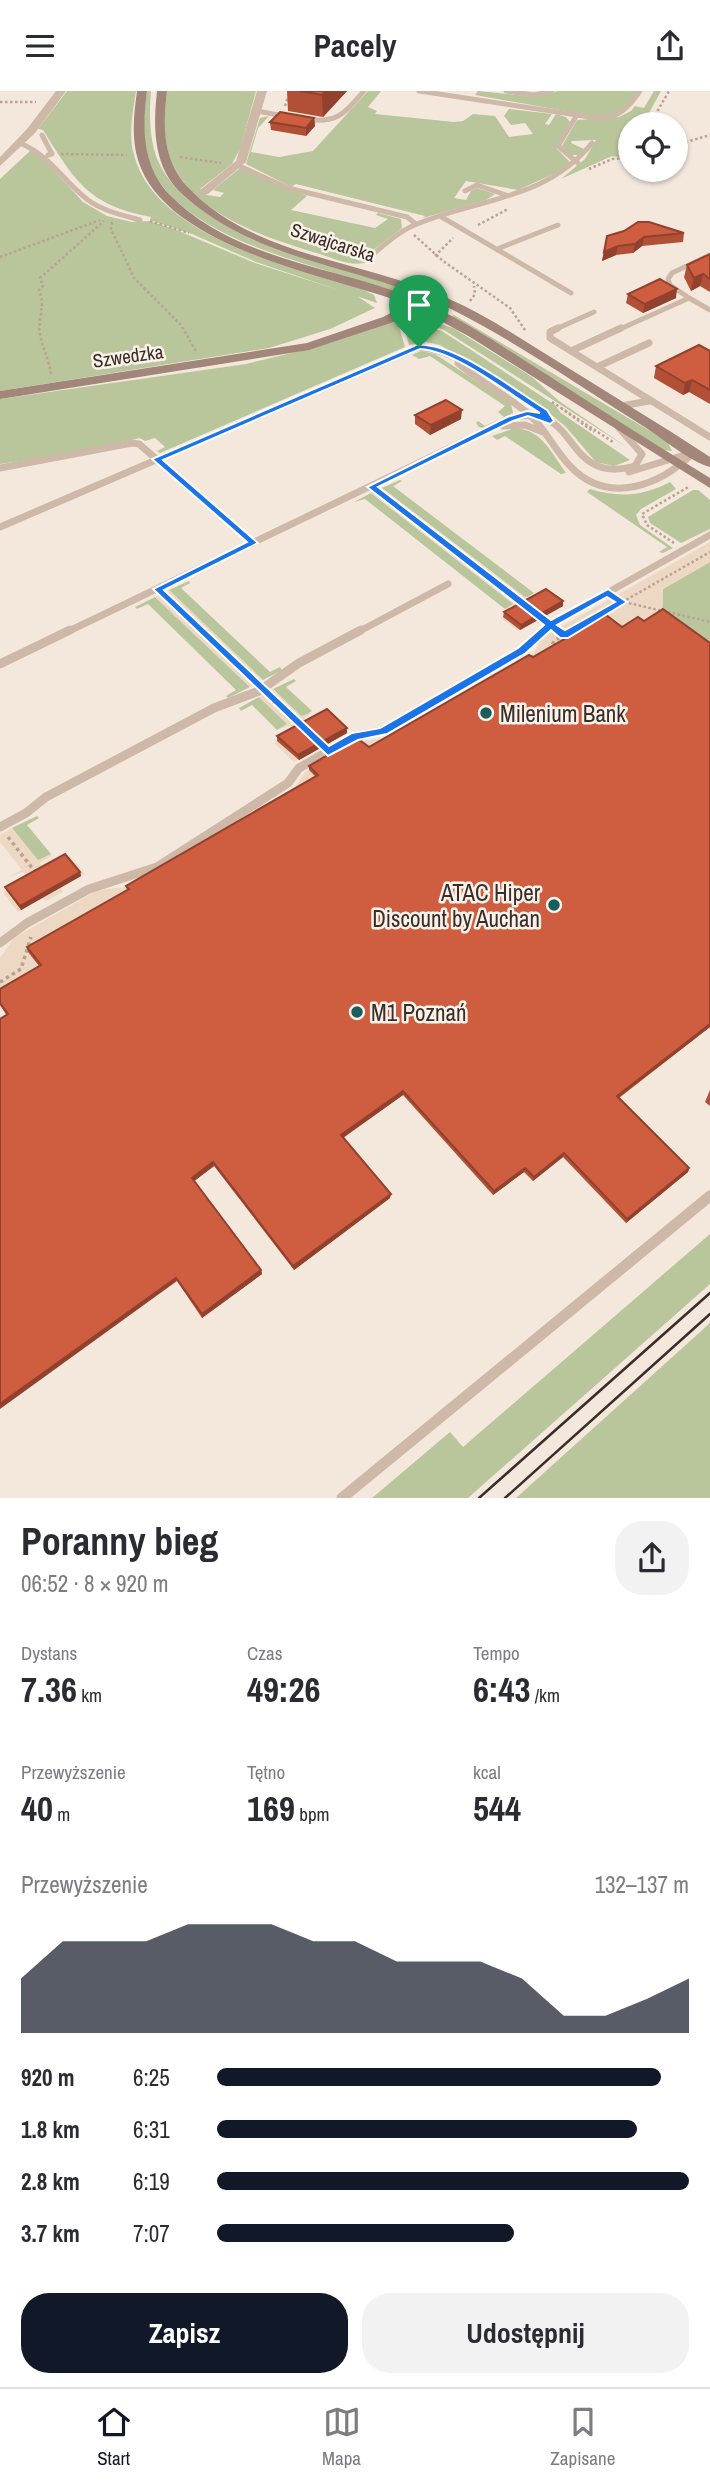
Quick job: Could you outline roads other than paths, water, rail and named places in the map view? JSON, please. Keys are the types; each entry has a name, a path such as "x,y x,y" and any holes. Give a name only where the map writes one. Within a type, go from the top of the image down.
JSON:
{"street":[{"path":"0,163 20,143 61,91"},
{"name":"Szwajcarska","path":"142,91 137,139 142,161 156,185 177,207 241,245 416,303 443,317 618,426 703,484"},
{"name":"Szwajcarska","path":"162,91 158,132 163,159 176,180 204,207 236,226 279,245 463,307 710,463"},
{"path":"204,192 240,162 262,91"},
{"path":"6,141 20,143"},
{"path":"365,286 375,293 381,303"},
{"path":"410,288 416,303"},
{"name":"Szwedzka","path":"261,353 349,325 382,310 416,303 463,307"},
{"name":"Szwedzka","path":"0,395 203,364 322,342 393,318 416,303"},
{"path":"393,318 443,317"}],"lane":[{"path":"257,111 329,123 339,118 364,91"},
{"path":"419,91 601,118 623,114 630,109 640,91"},
{"path":"506,91 534,95 552,91"},
{"path":"577,115 558,146 578,163"},
{"path":"42,135 50,155 82,195 98,207 140,219"},
{"path":"20,143 50,155"},
{"path":"368,258 416,224 553,181 578,163 592,143"},
{"path":"237,165 288,188 407,218 416,224"},
{"path":"465,191 477,185 506,195"},
{"path":"440,216 571,293"},
{"path":"497,249 558,225"},
{"path":"710,255 672,273 668,279 670,285 710,310"},
{"path":"571,351 689,298"},
{"path":"594,312 550,332 550,338 710,437"},
{"path":"597,367 649,343"},
{"path":"0,527 413,348 435,348 470,365 544,412 589,463 613,471 643,470 675,463 694,452"},
{"path":"455,359 468,372 527,414 581,476 606,487 634,488 658,481 675,463 694,452"},
{"path":"621,406 649,401"},
{"path":"0,664 497,426 527,414 542,416 550,421"},
{"path":"497,426 525,425 545,433"},
{"path":"613,471 635,466 642,454 618,426"},
{"path":"0,468 58,460 132,443 139,444 253,543"},
{"path":"0,943 27,923 89,889 158,867 288,783 299,768 355,736 383,731 522,651 550,625 710,535"},
{"path":"2,830 56,791 214,708 236,702 290,673 299,663 448,584"},
{"path":"342,1498 710,1196"}],"tram line":[{"path":"479,1498 710,1293"},
{"path":"505,1498 710,1314"}],"place":[{"name":"Milenium Bank","path":"486,713"},
{"name":"ATAC Hiper Discount by Auchan","path":"554,905"},
{"name":"M1 Poznań","path":"357,1012"}]}
